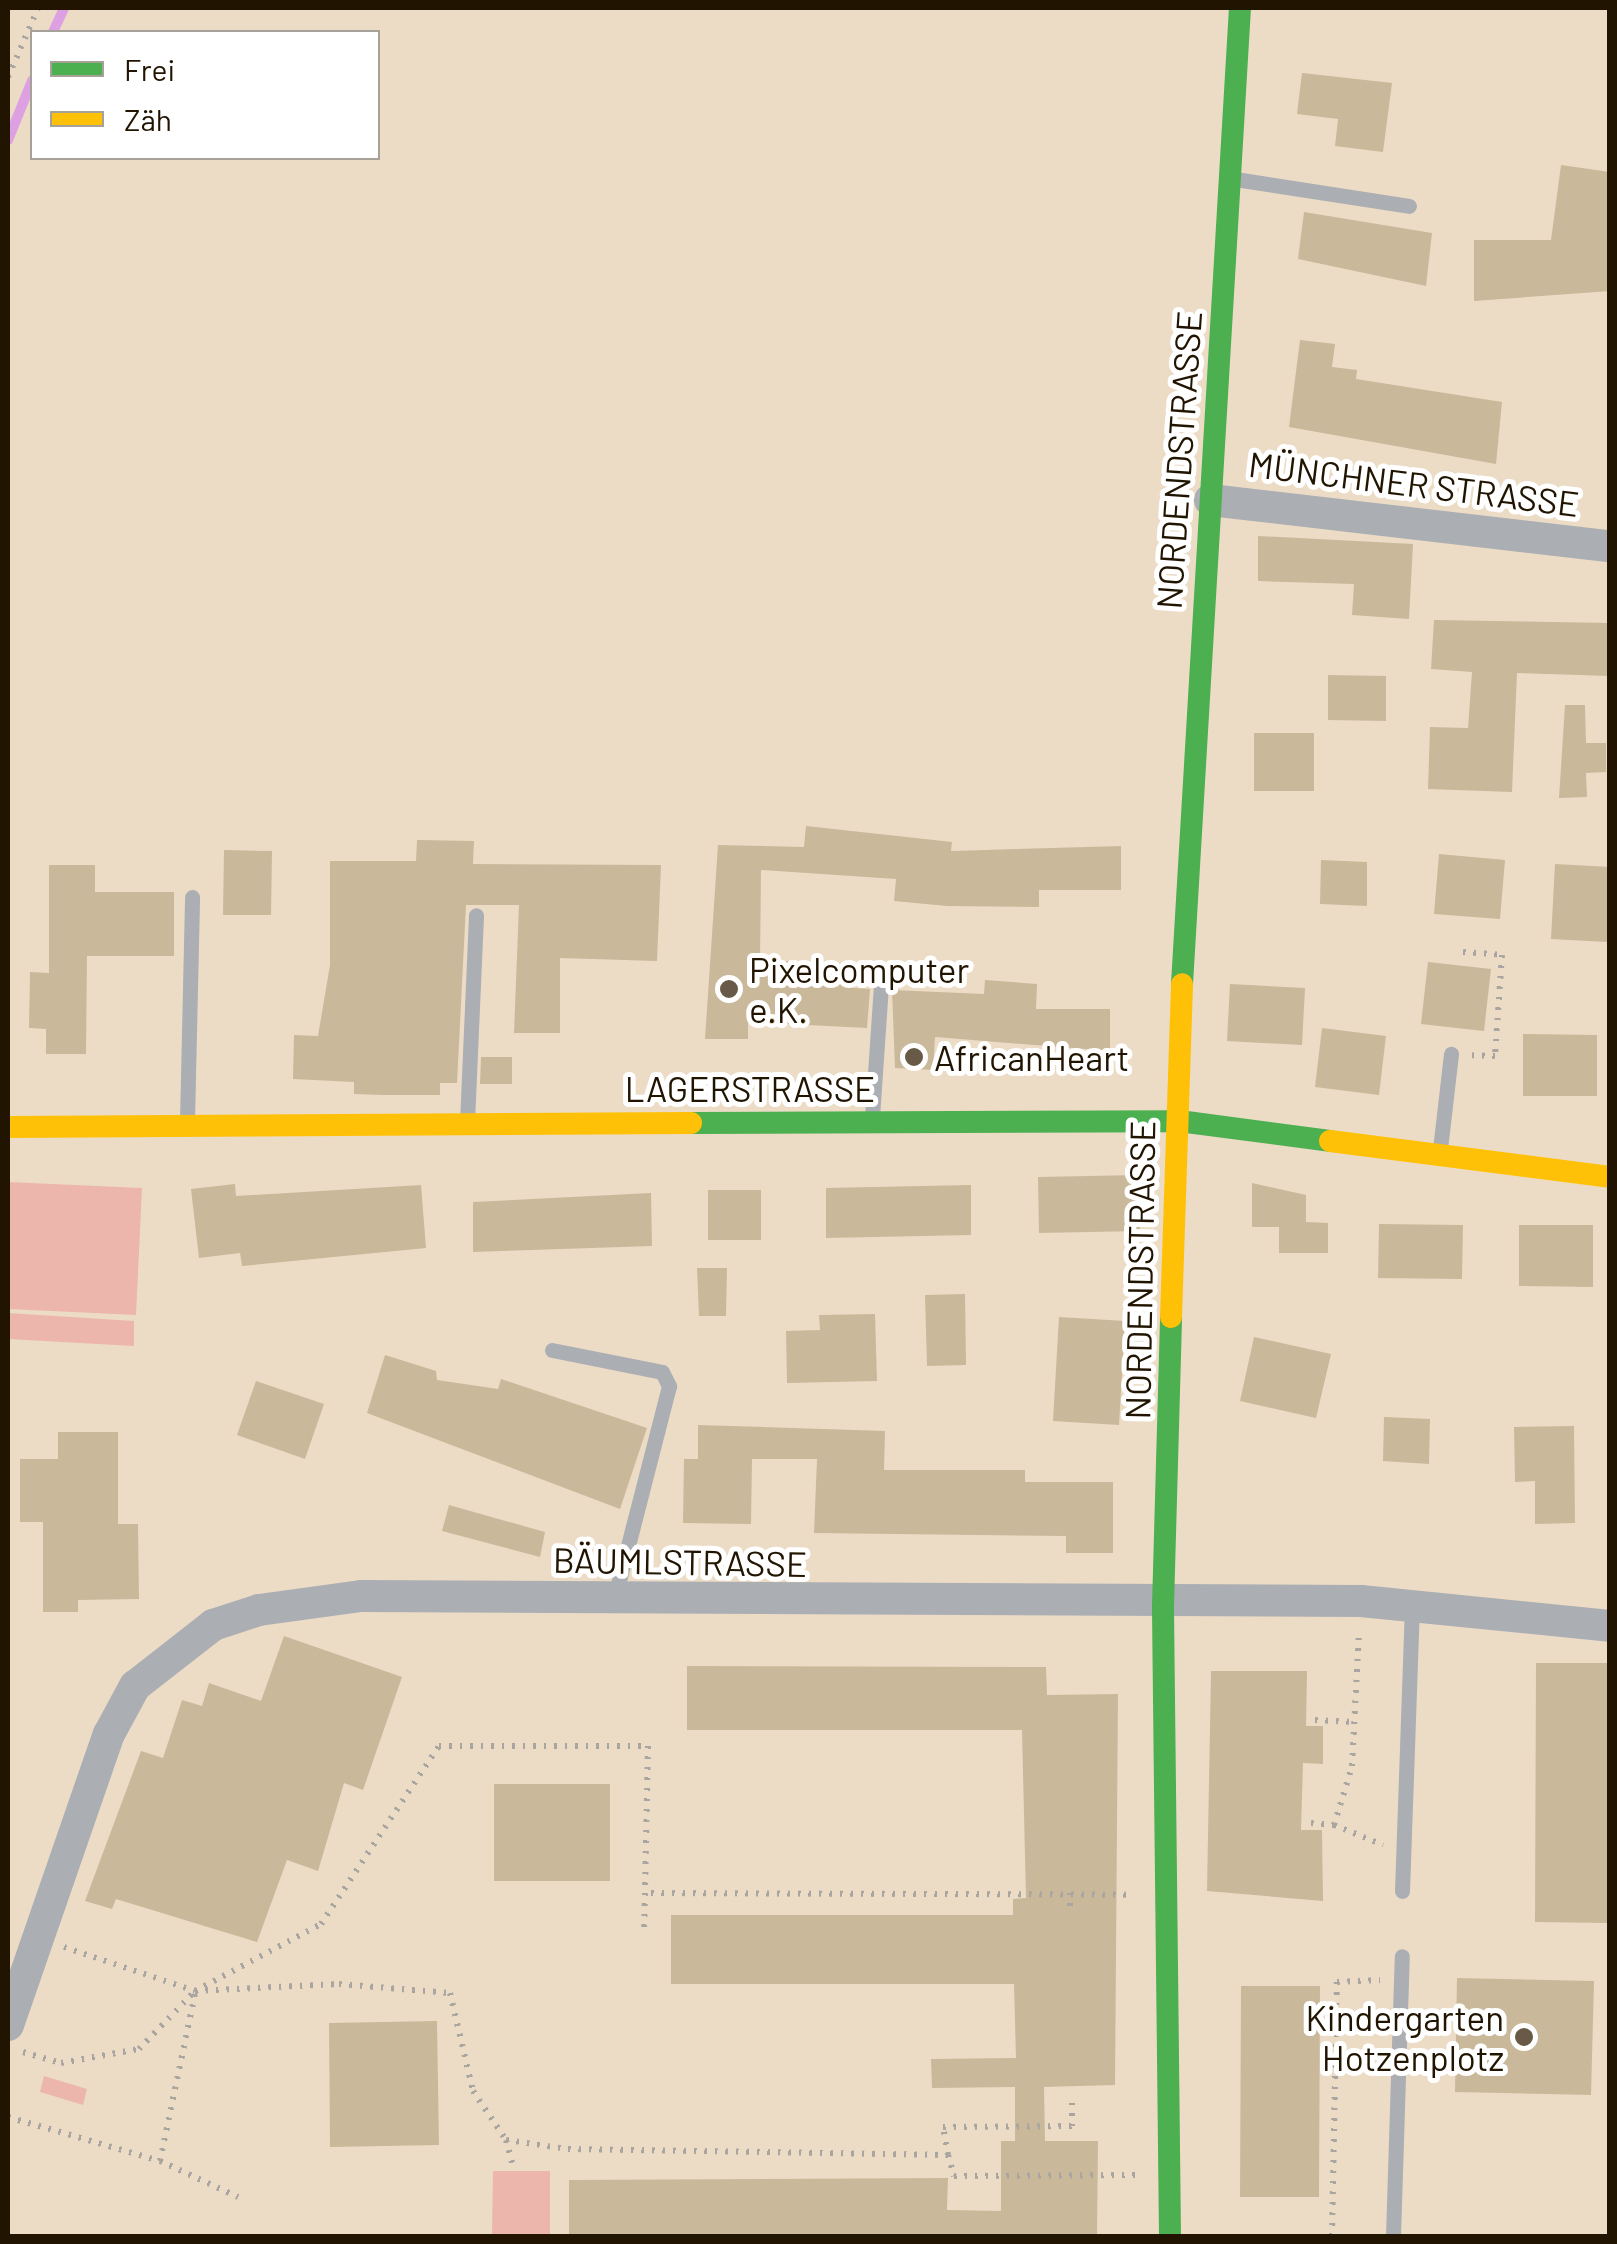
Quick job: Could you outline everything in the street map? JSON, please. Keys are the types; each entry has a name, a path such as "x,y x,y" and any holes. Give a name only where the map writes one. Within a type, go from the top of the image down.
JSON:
{"street":[{"name":"NORDENDSTRASSE","path":"1170,2236 1164,1606 1179,1121 1210,500 1240,8"},
{"name":"MÜNCHNER STRASSE","path":"1210,500 1610,546"},
{"name":"LAGERSTRASSE","path":"8,1127 188,1130 1179,1121 1610,1177"},
{"name":"BÄUMLSTRASSE","path":"8,2025 14,1990 40,1939 109,1734 135,1686 214,1625 361,1596 1164,1606 1361,1601 1610,1626"}],"lane":[{"path":"1232,178 1409,206"},
{"path":"188,1130 192,898"},
{"path":"468,1126 476,915"},
{"path":"872,1122 881,986"},
{"path":"1439,1155 1451,1054"},
{"path":"552,1350 662,1372 669,1386 614,1601"},
{"path":"1402,1891 1412,1606"},
{"path":"1394,2236 1402,1956"}],"path":[{"path":"8,78 38,8"},
{"path":"1451,1054 1495,1056 1502,955 1462,952"},
{"path":"1334,1825 1354,1722 1361,1601"},
{"path":"1316,1720 1354,1722"},
{"path":"8,2048 61,2063 139,2048 195,1991 321,1924 438,1746 648,1746 651,1893 644,1931"},
{"path":"1311,1823 1334,1825 1363,1842 1404,1848"},
{"path":"651,1893 1167,1896"},
{"path":"1070,1893 1070,1911"},
{"path":"40,1939 195,1991 339,1984 450,1993 473,2091 506,2140 512,2163"},
{"path":"1332,2236 1337,1982 1401,1980"},
{"path":"160,2161 195,1991"},
{"path":"1072,2103 1072,2126 943,2127 954,2176 1171,2174"},
{"path":"8,2117 160,2161 238,2197"},
{"path":"506,2140 568,2149 948,2155"}],"shaded area":[{"path":"8,1182 142,1188 136,1315 8,1309"},
{"path":"8,1313 134,1321 134,1346 8,1339"},
{"path":"44,2076 87,2089 83,2105 40,2092"},
{"path":"493,2171 550,2171 550,2236 492,2236"}],"building":[{"path":"1302,73 1392,83 1383,152 1335,146 1338,119 1297,114"},
{"path":"1561,165 1610,172 1610,291 1474,301 1474,240 1551,240"},
{"path":"1304,212 1432,233 1426,286 1298,259"},
{"path":"1300,340 1335,344 1332,367 1357,370 1356,379 1502,402 1496,464 1289,427"},
{"path":"1258,536 1413,544 1409,619 1352,615 1354,584 1258,581"},
{"path":"1434,620 1610,623 1610,676 1517,673 1512,792 1428,789 1430,727 1468,728 1472,672 1431,669"},
{"path":"1328,675 1386,676 1386,721 1328,720"},
{"path":"1565,705 1585,705 1586,743 1606,743 1606,772 1586,773 1587,797 1559,798"},
{"path":"1254,733 1314,733 1314,791 1254,791"},
{"path":"806,826 952,842 951,851 1121,846 1121,890 1039,890 1039,907 947,906 894,901 896,879 761,870 760,960 855,964 854,988 870,989 867,1028 748,1022 748,1039 705,1039 718,845 804,847"},
{"path":"417,840 474,841 473,864 661,865 657,961 560,958 560,1033 514,1033 519,905 466,905 457,1083 440,1083 440,1095 383,1095 354,1094 354,1082 293,1079 294,1035 318,1036 330,965 330,861 416,861"},
{"path":"224,850 272,851 271,915 223,915"},
{"path":"1439,854 1505,860 1500,919 1434,914"},
{"path":"1321,860 1367,862 1367,906 1320,904"},
{"path":"1555,864 1610,867 1607,942 1551,939"},
{"path":"49,865 95,865 95,892 174,892 174,956 87,956 86,1054 46,1054 46,1029 29,1028 30,972 49,973"},
{"path":"1428,962 1491,969 1484,1031 1421,1024"},
{"path":"985,980 1037,984 1036,1009 1110,1009 1110,1051 935,1037 933,1070 895,1068 892,990 984,994"},
{"path":"1230,984 1305,988 1302,1045 1227,1041"},
{"path":"1322,1028 1386,1036 1379,1095 1315,1087"},
{"path":"1523,1034 1597,1035 1597,1096 1523,1096"},
{"path":"481,1057 512,1057 512,1084 480,1084"},
{"path":"1138,1175 1140,1231 1039,1233 1038,1177"},
{"path":"1252,1183 1306,1195 1306,1222 1328,1223 1328,1253 1279,1253 1279,1227 1252,1227"},
{"path":"235,1184 236,1196 421,1185 426,1248 242,1266 240,1253 199,1258 191,1189"},
{"path":"971,1185 971,1235 826,1238 826,1188"},
{"path":"708,1190 761,1190 761,1240 708,1240"},
{"path":"651,1193 652,1246 473,1252 473,1202"},
{"path":"1379,1224 1463,1225 1462,1279 1378,1278"},
{"path":"1519,1225 1593,1225 1593,1287 1519,1286"},
{"path":"697,1268 727,1268 726,1316 699,1316"},
{"path":"965,1294 966,1365 927,1366 925,1295"},
{"path":"875,1314 877,1381 787,1383 786,1331 820,1330 819,1315"},
{"path":"1059,1317 1125,1321 1119,1425 1053,1421"},
{"path":"1254,1337 1331,1354 1316,1418 1240,1401"},
{"path":"385,1355 436,1371 437,1380 498,1389 501,1379 647,1428 620,1509 367,1413"},
{"path":"256,1381 324,1404 305,1459 237,1435"},
{"path":"1384,1417 1430,1419 1429,1464 1383,1461"},
{"path":"698,1425 885,1431 884,1470 1025,1470 1025,1482 1113,1482 1113,1553 1066,1553 1066,1536 814,1533 817,1459 752,1459 751,1524 683,1523 684,1459 698,1459"},
{"path":"1574,1426 1575,1523 1535,1524 1535,1481 1515,1482 1514,1427"},
{"path":"58,1432 118,1432 118,1524 138,1524 139,1599 78,1600 78,1612 43,1612 43,1522 20,1522 20,1459 58,1459"},
{"path":"449,1505 545,1532 540,1557 442,1531"},
{"path":"284,1636 402,1677 363,1790 344,1783 318,1871 287,1860 257,1942 116,1899 112,1909 85,1901 141,1751 163,1758 182,1700 202,1706 209,1683 261,1701"},
{"path":"1536,1663 1610,1663 1610,1923 1535,1922"},
{"path":"687,1666 1046,1667 1047,1695 1118,1694 1115,2085 1044,2087 1045,2141 1098,2141 1097,2236 569,2236 569,2180 948,2178 947,2210 1001,2211 1001,2141 1015,2141 1015,2087 932,2088 931,2059 1016,2058 1014,1984 671,1984 671,1915 1013,1915 1013,1899 1026,1898 1022,1730 687,1730"},
{"path":"1211,1671 1307,1671 1306,1726 1323,1726 1323,1764 1303,1763 1301,1830 1322,1830 1323,1901 1207,1891"},
{"path":"494,1784 610,1784 610,1881 494,1881"},
{"name":"Kindergarten Hotzenplotz","path":"1457,1978 1594,1981 1591,2095 1455,2092"},
{"path":"1241,1986 1320,1986 1319,2197 1240,2197"},
{"path":"437,2021 439,2145 330,2147 329,2023"}],"waterway":[{"path":"54,30 64,8"},
{"path":"8,140 30,86"}],"traffic: fast":[{"path":"1182,984 1240,8"},
{"path":"691,1123 1179,1121 1330,1141"},
{"path":"1170,2236 1163,1606 1171,1317"}],"traffic: slow":[{"path":"1171,1317 1182,984"},
{"path":"8,1127 691,1123"},
{"path":"1330,1141 1610,1177"}],"place":[{"name":"Pixelcomputer e.K.","path":"729,989"},
{"name":"AfricanHeart","path":"914,1057"},
{"name":"Kindergarten Hotzenplotz","path":"1524,2037"}]}
